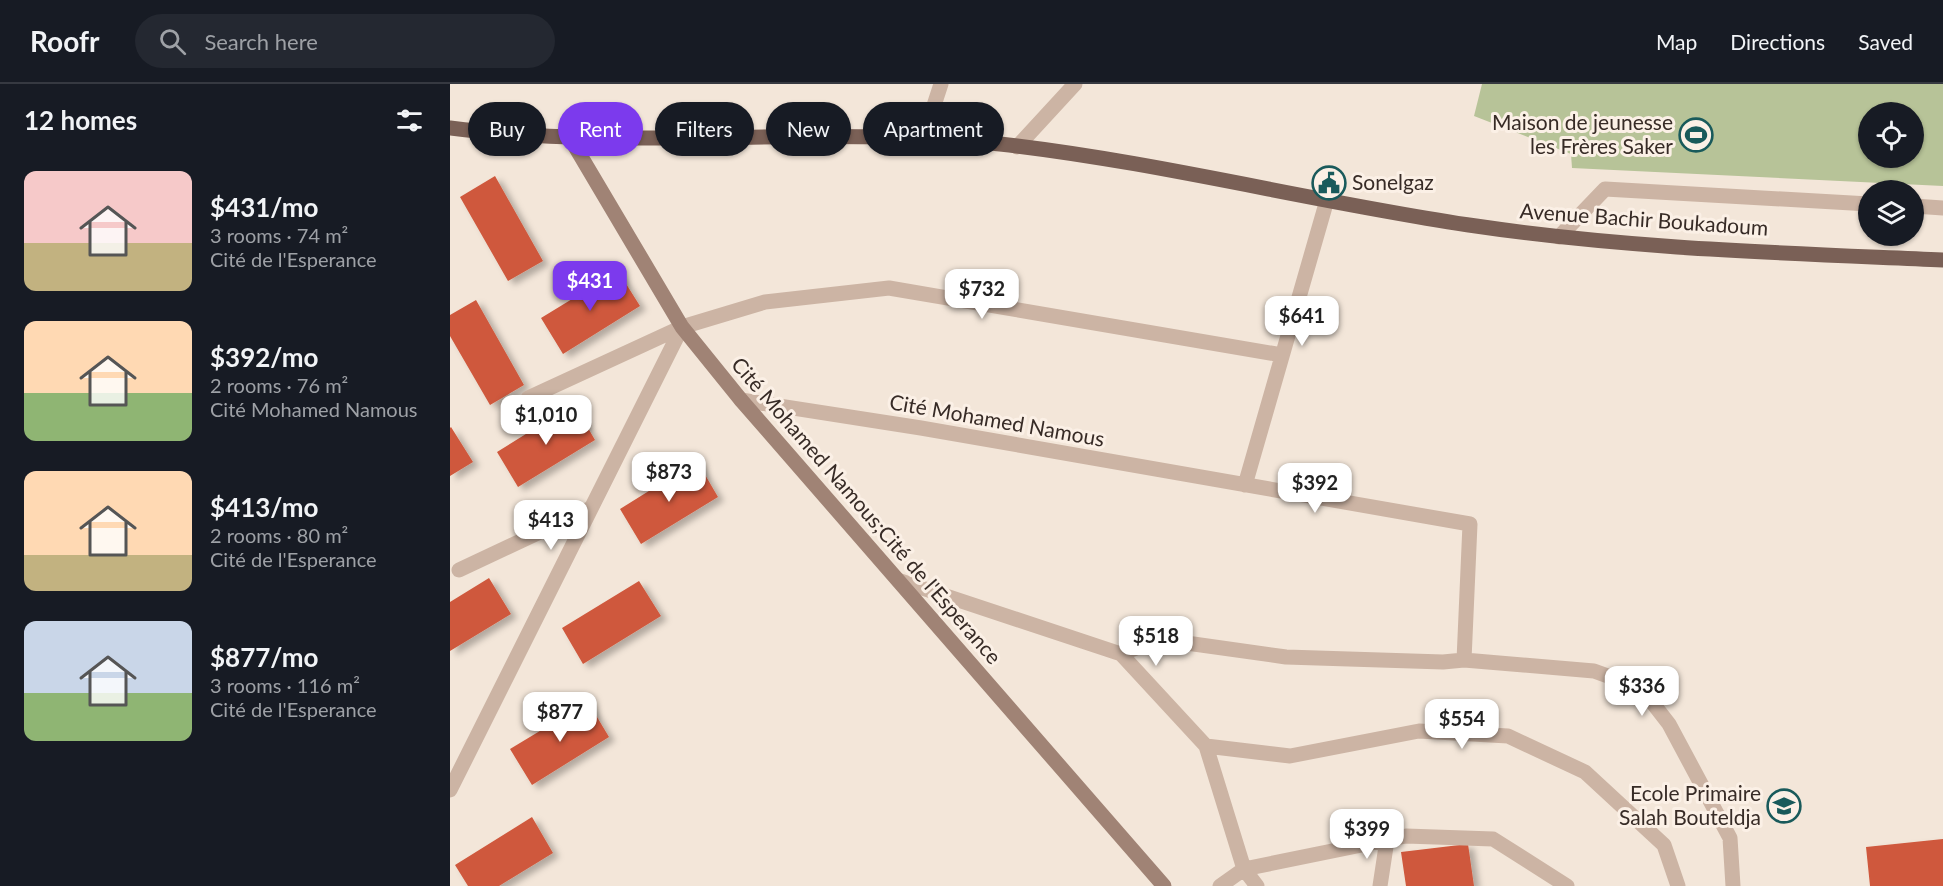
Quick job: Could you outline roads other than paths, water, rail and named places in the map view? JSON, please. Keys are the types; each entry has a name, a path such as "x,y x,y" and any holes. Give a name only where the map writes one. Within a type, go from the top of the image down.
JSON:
{"main road":[{"name":"Avenue Bachir Boukadoum","path":"450,128 558,137"},
{"name":"Avenue Bachir Boukadoum","path":"643,138 863,139"},
{"name":"Avenue Bachir Boukadoum","path":"1004,146 1116,161 1474,226 1598,242 1943,260"}],"street":[{"path":"934,102 940,84"},
{"path":"1017,147 1075,84"},
{"name":"Cité Mohamed Namous;Cité de l'Esperance","path":"581,156 682,327 741,400 1164,886"},
{"path":"1559,237 1605,189 1858,203"},
{"path":"1245,485 1327,200"},
{"path":"1924,207 1943,208"},
{"path":"528,398 682,327 765,302 889,288 1282,355"},
{"path":"450,790 682,327"},
{"name":"Cité Mohamed Namous","path":"741,400 1470,524 1464,660"},
{"path":"459,570 591,508"},
{"path":"898,580 1121,654 1206,746 1244,869 1257,886"},
{"path":"1121,654 1158,639 1286,657 1443,662 1464,660 1594,671 1641,688 1669,724 1730,837 1733,886"},
{"path":"1206,746 1290,756 1419,731 1508,735 1585,772 1664,845 1678,886"},
{"path":"450,770 464,761"},
{"path":"1220,886 1244,869 1406,836 1493,839 1567,886"},
{"path":"1380,886 1387,840"}],"place":[{"name":"Maison de jeunesse les Frères Saker","path":"1696,135"},
{"name":"Sonelgaz","path":"1329,183"},
{"name":"Ecole Primaire Salah Bouteldja","path":"1784,806"}]}
